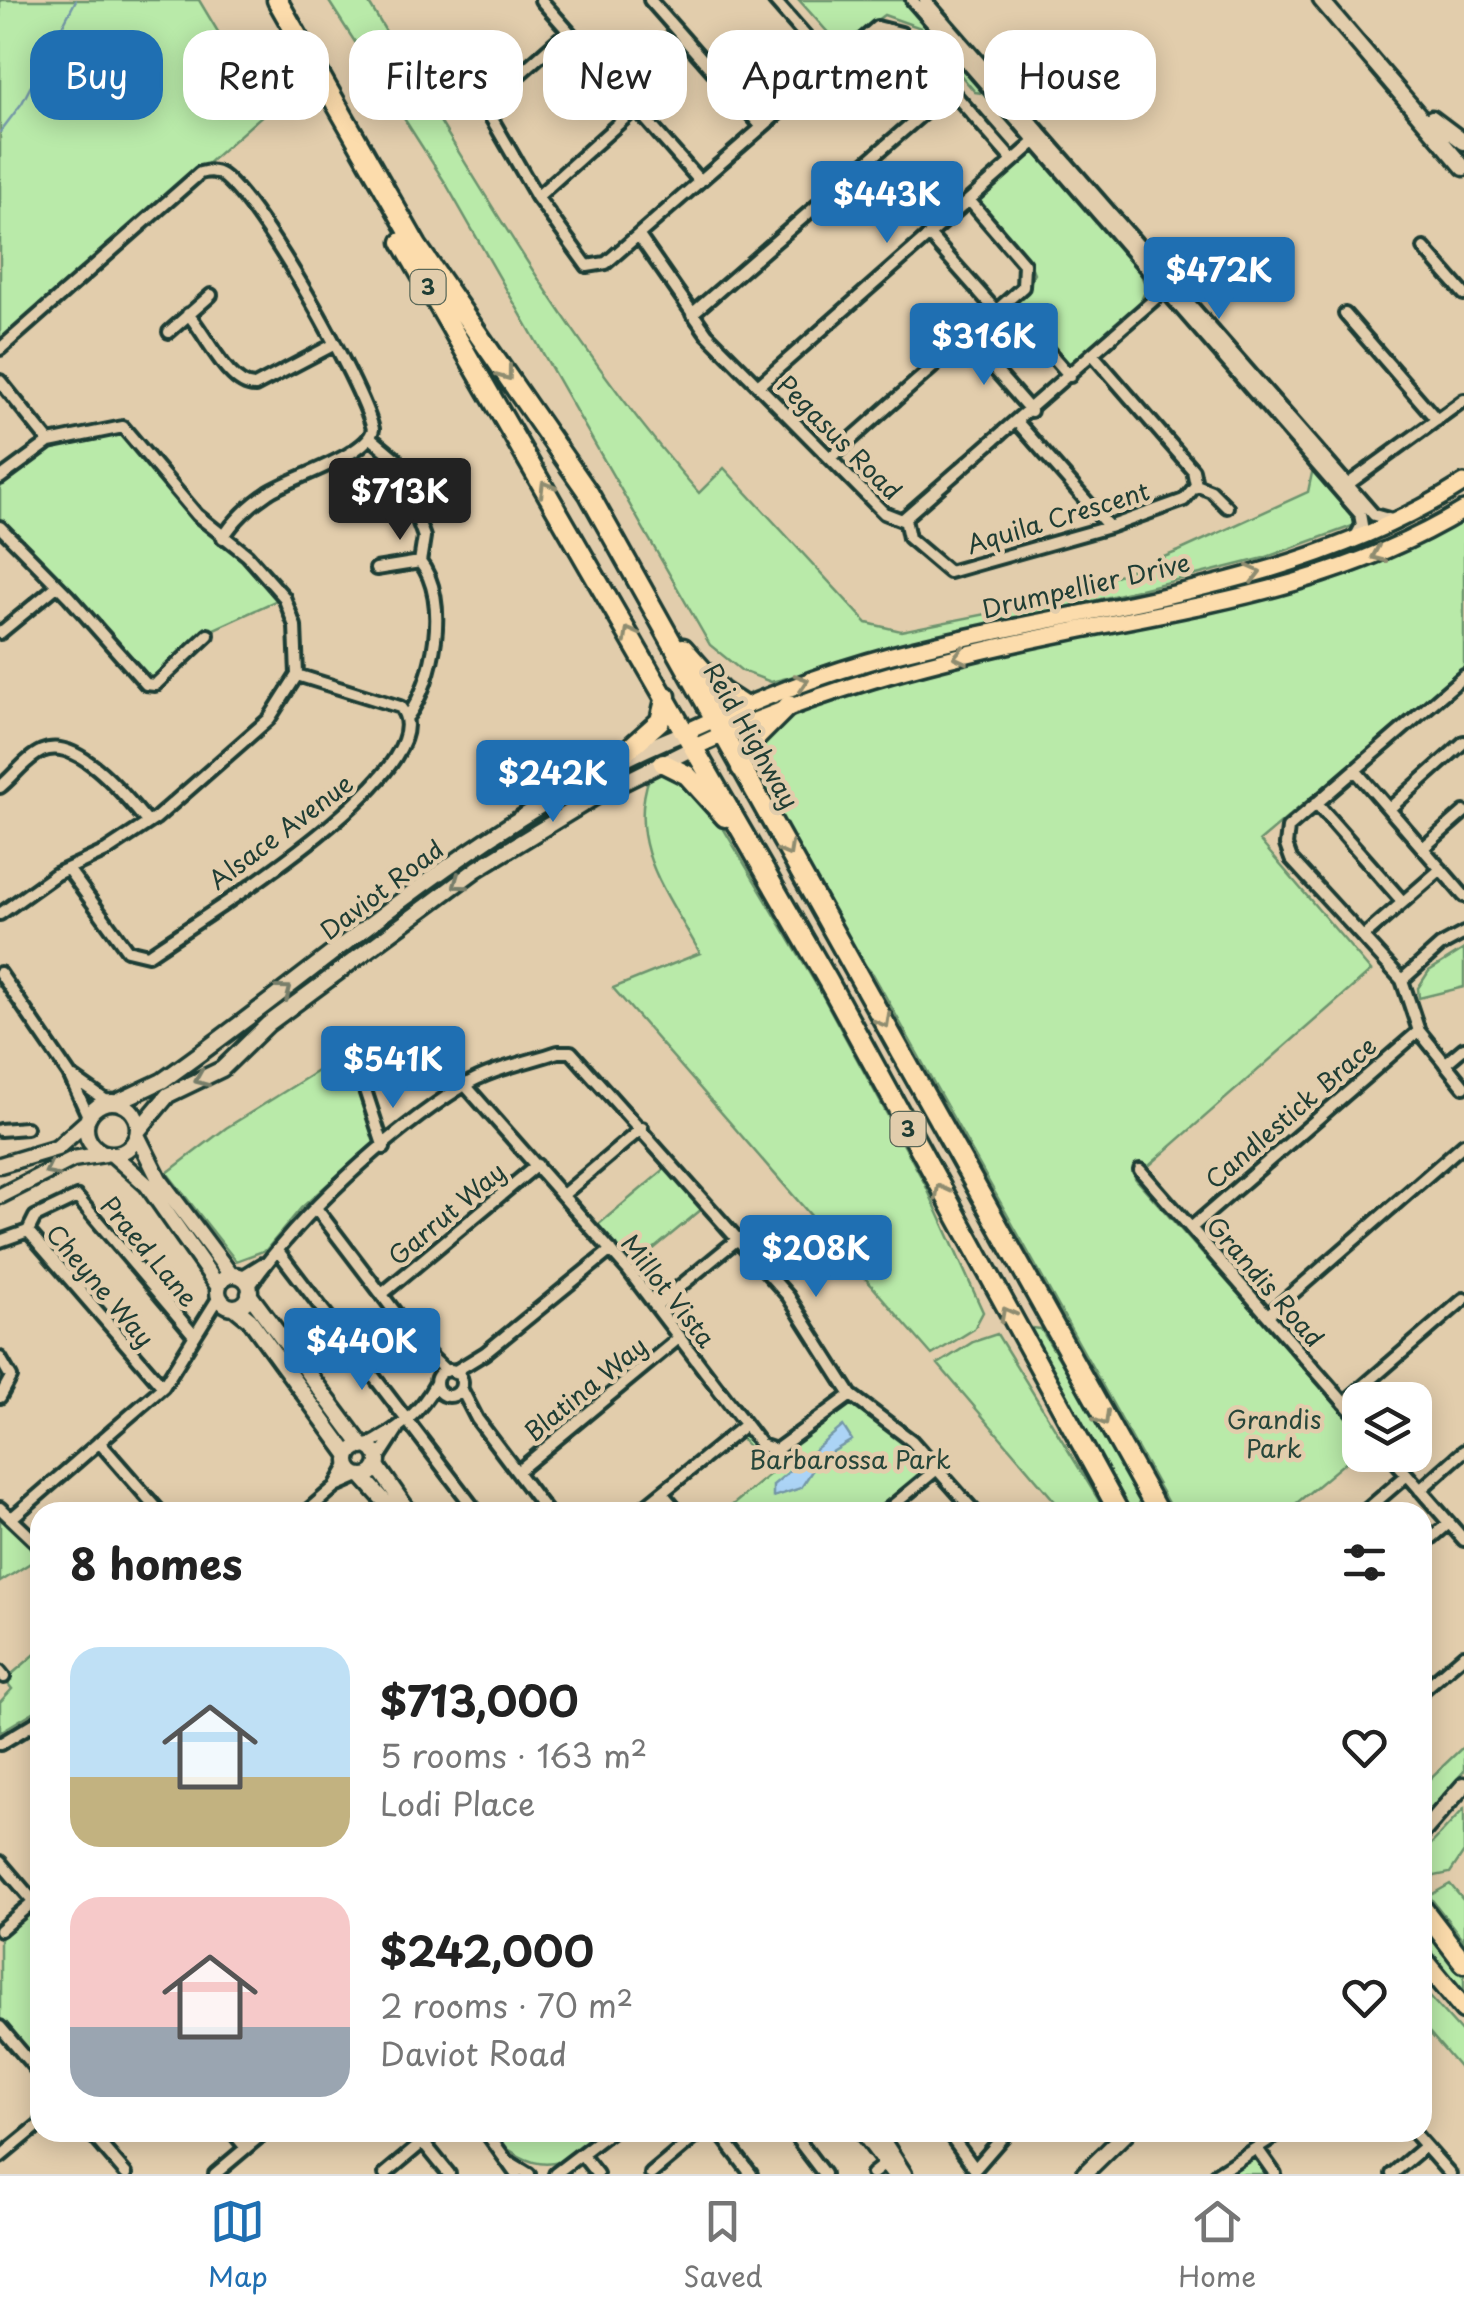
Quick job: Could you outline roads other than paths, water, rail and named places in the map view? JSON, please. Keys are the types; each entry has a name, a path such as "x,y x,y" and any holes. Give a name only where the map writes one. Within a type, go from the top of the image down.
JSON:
{"highway":[{"name":"3","path":"263,0 666,696 1113,1502"},
{"name":"Reid Highway","path":"277,0 418,246 589,494 1152,1502"},
{"path":"589,494 610,517 677,640 721,691 744,706"},
{"path":"602,772 660,721 666,696"},
{"path":"741,768 750,744 789,705"},
{"path":"662,763 687,775 749,844"},
{"path":"1432,1921 1464,1964"},
{"path":"1432,1970 1464,2009"}],"main road":[{"path":"1459,486 1464,474"},
{"name":"Drumpellier Drive","path":"717,727 744,706 778,690 894,654 1265,570 1350,542 1398,521 1459,486"},
{"name":"Drumpellier Drive","path":"717,727 907,668 1292,586 1386,552 1464,510"},
{"path":"690,739 717,727"}],"street":[{"path":"541,0 567,30"},
{"path":"650,0 761,126"},
{"path":"774,0 800,30"},
{"path":"912,0 1275,409 1378,518 1398,521"},
{"path":"926,0 1038,139"},
{"path":"1322,0 1464,168"},
{"path":"870,30 896,30"},
{"path":"543,55 489,106 538,198 587,266 598,266 768,120"},
{"path":"1392,80 1464,142"},
{"path":"964,106 1012,161"},
{"path":"538,198 623,120"},
{"path":"646,120 699,180"},
{"path":"692,314 915,120"},
{"path":"758,386 1038,139"},
{"path":"0,349 200,173 211,170 222,175 267,225 371,420 371,438 268,492 230,525 223,538"},
{"path":"830,458 1024,287 1026,267 969,200"},
{"path":"930,235 1070,376"},
{"name":"Pegasus Road","path":"641,239 692,314 758,386 889,517 905,519 1168,288"},
{"path":"1424,248 1464,294"},
{"path":"169,332 211,294"},
{"path":"188,314 208,336 232,376 245,386 255,386 333,345"},
{"path":"1345,314 1437,420"},
{"path":"968,338 1031,411"},
{"path":"1094,356 1190,466 1196,485 1211,491 1227,508"},
{"path":"0,380 50,442"},
{"path":"1347,485 1464,400"},
{"path":"1275,409 1360,514 1361,529 1350,542"},
{"path":"1018,422 1109,527"},
{"path":"0,478 50,442 123,426 196,515 248,556 292,610 297,675 269,719 148,822 106,852 68,869 0,914"},
{"name":"Alsace Avenue","path":"68,869 128,950 148,955 340,820 386,775 410,731 408,716 420,699 437,641 426,570 420,562 424,537 396,460 371,438"},
{"name":"Aquila Crescent","path":"905,519 909,538 949,572 1109,527 1184,500 1196,485"},
{"path":"0,527 146,684 155,685 208,635"},
{"path":"376,569 420,562"},
{"path":"0,634 57,586"},
{"path":"297,675 400,707 408,716"},
{"path":"1464,676 1288,828 1286,845 1293,862 1402,980 1418,1031 1464,1086"},
{"name":"Daviot Road","path":"137,1133 168,1095 222,1070 268,1024 491,860 598,795 662,763 690,739"},
{"name":"Daviot Road","path":"112,1102 162,1082 456,862 602,772 690,739"},
{"path":"1389,809 1464,742"},
{"path":"0,787 37,753 55,746 68,749 108,777 148,822"},
{"path":"1355,770 1462,890"},
{"path":"1316,804 1402,901"},
{"path":"1423,848 1464,812"},
{"path":"1363,936 1441,869"},
{"path":"1402,980 1440,946 1464,933"},
{"path":"0,973 69,1074 87,1119 90,1144 147,1185 225,1299 250,1320 355,1468 385,1502"},
{"name":"Candlestick Brace","path":"1191,1228 1418,1031"},
{"path":"1445,1064 1464,1048"},
{"path":"12,1516 163,1387 209,1316 278,1251 316,1208 384,1148 465,1084 558,1052 571,1052 739,1238 799,1310 852,1395 902,1430 966,1502"},
{"path":"69,1074 133,1112 137,1133 159,1179 243,1283 402,1502"},
{"path":"367,1077 365,1090 384,1148"},
{"name":"Millot Vista","path":"465,1084 610,1250 761,1444 776,1450 852,1395"},
{"path":"0,1165 49,1152 112,1102"},
{"path":"0,1130 26,1128"},
{"path":"563,1195 642,1128"},
{"path":"0,1196 73,1159 126,1150 137,1133"},
{"path":"1268,1316 1464,1144"},
{"name":"Garrut Way","path":"382,1294 537,1166"},
{"name":"Grandis Road","path":"1140,1170 1342,1401"},
{"name":"Praed Lane","path":"28,1231 35,1217 77,1197 194,1334"},
{"path":"316,1208 540,1502"},
{"name":"Cheyne Way","path":"0,1241 28,1231 163,1387"},
{"path":"656,1306 739,1238"},
{"path":"318,1502 355,1468 364,1447 398,1430 449,1379 610,1250"},
{"path":"278,1251 469,1502"},
{"path":"225,1299 244,1303 243,1283"},
{"path":"1368,1382 1464,1299"},
{"name":"Blatina Way","path":"517,1472 680,1338"},
{"path":"0,1358 12,1377 0,1396"},
{"path":"448,1396 449,1379"},
{"path":"448,1396 449,1379"},
{"path":"424,1406 448,1396"},
{"path":"448,1396 477,1419"},
{"path":"651,1502 745,1424"},
{"path":"355,1468 377,1463 398,1430"},
{"path":"99,1442 151,1502"},
{"path":"1420,1490 1464,1451"},
{"path":"897,1502 937,1469"},
{"path":"1375,1502 1407,1474 1431,1502"},
{"path":"662,1493 670,1502"},
{"path":"1432,1504 1464,1540"},
{"path":"0,1508 30,1535"},
{"path":"1432,1537 1449,1523"},
{"path":"1432,1682 1464,1655"},
{"path":"0,1744 30,1726"},
{"path":"1432,1822 1464,1785"},
{"path":"0,1862 30,1897"},
{"path":"0,1930 30,1910"},
{"path":"0,2027 30,2062"},
{"path":"0,2157 30,2132"},
{"path":"99,2142 126,2174"},
{"path":"241,2142 246,2148"},
{"path":"215,2174 253,2142"},
{"path":"385,2174 423,2142 449,2174"},
{"path":"494,2142 516,2174"},
{"path":"555,2174 567,2170 598,2142"},
{"path":"651,2174 689,2142"},
{"path":"726,2142 746,2172"},
{"path":"800,2142 824,2174"},
{"path":"870,2142 890,2169 872,2174"},
{"path":"884,2142 904,2174"},
{"path":"956,2142 976,2169 999,2142"},
{"path":"1084,2174 1116,2142"},
{"path":"1216,2174 1268,2142"},
{"path":"1421,2142 1450,2174"},
{"path":"1392,2174 1424,2146"},
{"path":"1258,2150 1275,2174"},
{"path":"582,2156 597,2174"},
{"path":"510,2162 529,2174"}],"water":[{"path":"843,1426 852,1440 819,1460 801,1488 773,1497 773,1485"}],"waterway":[{"path":"0,132 22,103 76,0"}],"park label":[{"name":"Grandis Park","path":"1274,1434"},
{"name":"Barbarossa Park","path":"850,1460"}]}
